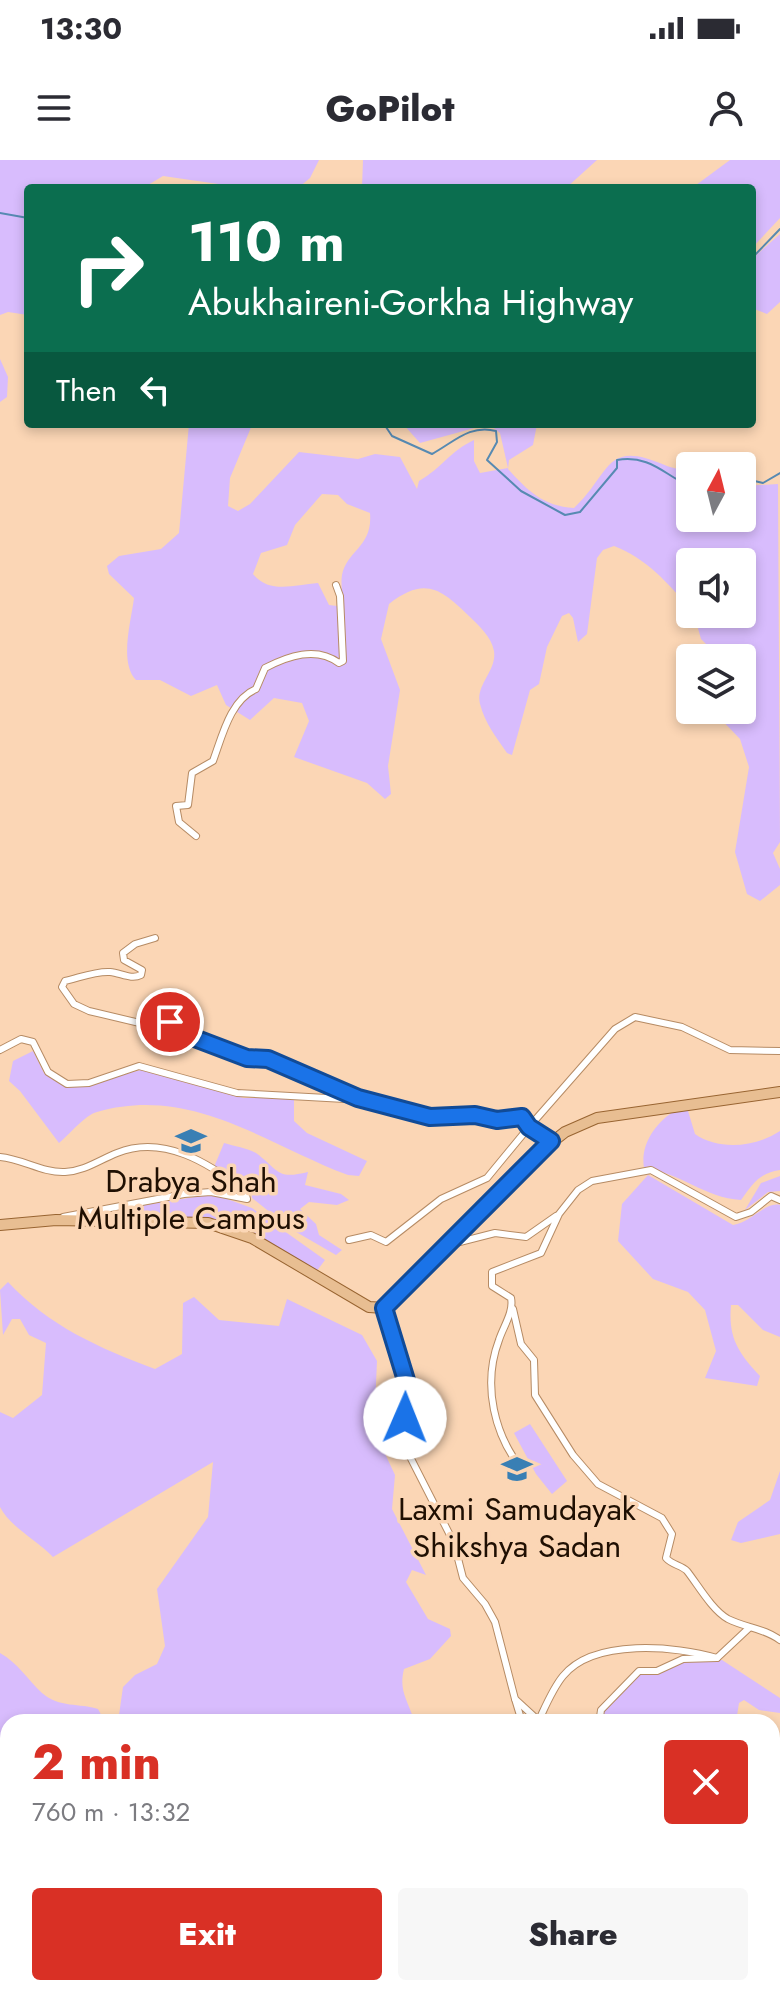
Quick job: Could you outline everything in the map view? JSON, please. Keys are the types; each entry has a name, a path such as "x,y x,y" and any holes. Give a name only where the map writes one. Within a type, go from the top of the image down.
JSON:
{"main road":[{"path":"0,1225 56,1220 197,1221 226,1227 280,1253 369,1307 384,1308 551,1141 597,1118 780,1092"}],"street":[{"path":"196,836 179,822 176,806 188,805 192,773 213,761 231,712 245,693 256,689 265,668 313,653 329,656 339,663 343,661 340,596 336,585"},
{"path":"155,938 135,944 123,953 124,960 142,970 141,975 135,978 107,971 93,973 65,981 62,987 74,1004 89,1011 144,1024 170,1022 197,1039 247,1058 268,1059 367,1100 430,1117 475,1115 497,1120 522,1117 529,1127 551,1141"},
{"path":"349,1240 371,1235 386,1242 441,1199 487,1178 615,1029 635,1017 682,1027 730,1050 780,1051"},
{"path":"0,1050 21,1039 33,1042 48,1072 67,1084 89,1083 139,1066 237,1093 367,1100"},
{"path":"0,1157 63,1172 87,1168 132,1148 155,1145 227,1177 245,1191 247,1199 211,1192 184,1194 76,1213 56,1220"},
{"path":"780,1200 771,1196 751,1212 736,1217 651,1170 592,1181 578,1190 559,1214 541,1253 492,1272 492,1286 511,1298 521,1344 534,1360 535,1395 573,1455 598,1484 662,1518 672,1534 666,1558 686,1570 693,1584 726,1618 749,1628 765,1629 780,1640"},
{"path":"448,1245 495,1233 526,1237 559,1214"},
{"path":"513,1306 497,1344 490,1376 492,1402 500,1429 512,1459 524,1472"},
{"path":"384,1308 409,1390 402,1441 454,1543 463,1578 485,1604 495,1622 520,1714"},
{"path":"600,1714 639,1671 657,1671 683,1659 717,1658 749,1628"},
{"path":"544,1714 564,1674 586,1660 659,1645 717,1658"},
{"path":"515,1699 532,1714"}],"shaded area":[{"path":"0,160 319,160 310,178 303,184 218,184 163,176 150,184 24,184 24,314 8,312 0,315"},
{"path":"363,160 597,160 570,184 362,184"},
{"path":"730,160 780,160 780,218 756,244 756,184 697,184"},
{"path":"780,234 780,302 767,314 756,310 756,255"},
{"path":"0,359 8,377 7,397 0,402"},
{"path":"189,428 251,428 230,478 228,506 238,511 250,504 299,452 358,459 375,454 400,457 417,489 419,481 474,440 474,461 480,473 508,468 500,433 494,428 536,428 533,445 509,460 508,469 537,496 563,507 574,508 611,463 620,457 646,458 676,468 676,532 756,532 756,485 778,484 780,842 773,853 780,869 780,885 760,901 747,894 735,852 749,767 740,739 726,724 756,724 756,644 706,644 698,628 756,628 756,548 676,548 676,593 626,551 614,546 603,550 597,558 587,634 578,642 573,618 569,613 562,616 547,647 539,684 530,690 512,755 507,753 491,730 480,704 480,691 494,658 487,636 441,593 423,588 402,595 389,604 381,639 400,690 388,766 391,794 385,799 367,783 294,757 309,721 302,703 274,698 250,720 226,705 217,685 191,696 160,680 136,680 128,663 127,652 134,598 109,574 107,566 119,556 161,549 179,533","holes":["322,494 338,495 347,504 370,513 368,534 342,575 341,599 337,606 329,605 318,583 274,586 253,574 261,553 287,545 295,525"]},
{"path":"407,428 474,428 420,443"},
{"path":"33,1051 44,1073 60,1082 79,1085 141,1070 158,1071 243,1098 294,1098 294,1121 307,1133 367,1161 359,1176 348,1175 227,1122 165,1106 132,1106 97,1112 59,1143 9,1081 13,1061"},
{"path":"676,1110 688,1111 695,1134 715,1143 738,1145 760,1141 780,1131 780,1170 762,1177 741,1200 716,1195 669,1174 644,1168 644,1150 651,1134"},
{"path":"224,1143 256,1153 284,1174 308,1172 305,1185 341,1194 349,1200 337,1205 309,1202 300,1209 316,1224 319,1235 342,1250 336,1255 291,1229 252,1198 251,1190 214,1167"},
{"path":"648,1175 733,1225 769,1206 780,1205 780,1337 763,1330 738,1305 731,1305 733,1335 740,1352 760,1376 757,1386 705,1378 716,1351 705,1310 688,1292 653,1279 618,1241 622,1204"},
{"path":"780,1176 780,1191 768,1192 745,1210 761,1183"},
{"path":"213,1194 252,1208 325,1260 316,1272 225,1224 200,1217 134,1221 127,1208"},
{"path":"8,1282 40,1311 76,1334 155,1369 182,1354 183,1303 194,1297 219,1320 279,1326 287,1299 362,1335 377,1361 374,1430 395,1475 392,1509 426,1575 412,1570 406,1582 428,1619 450,1629 451,1636 430,1659 404,1669 403,1688 412,1714 119,1714 123,1687 135,1675 157,1664 165,1646 157,1589 208,1517 213,1462 53,1557 17,1527 0,1507 0,1412 13,1418 42,1395 46,1343 29,1335 20,1319 12,1319 3,1335 0,1290"},
{"path":"530,1424 567,1481 552,1494 536,1474 514,1433"},
{"path":"780,1471 780,1534 741,1543 731,1540 738,1522 770,1500"},
{"path":"0,1653 49,1698 98,1709 101,1714 0,1714"},
{"path":"722,1660 780,1698 780,1713 759,1710 744,1700 739,1703 737,1714 603,1714 603,1710 640,1673 657,1674 684,1662"}],"waterway":[{"path":"0,213 24,217"},
{"path":"756,254 780,229"},
{"path":"387,428 392,436 432,454 470,432 496,431 497,442 487,460 521,491 565,515 580,512 617,468 617,460 630,459 652,464 676,479"},
{"path":"756,481 763,483 780,473"}],"place":[{"name":"Drabya Shah Multiple Campus","path":"191,1141"},
{"name":"Laxmi Samudayak Shikshya Sadan","path":"517,1469"}],"route":[{"path":"170,1022 197,1039 247,1058 268,1059 358,1098 430,1117 475,1115 510,1120 522,1117 529,1127 551,1141 384,1308 409,1390 405,1418"}]}
